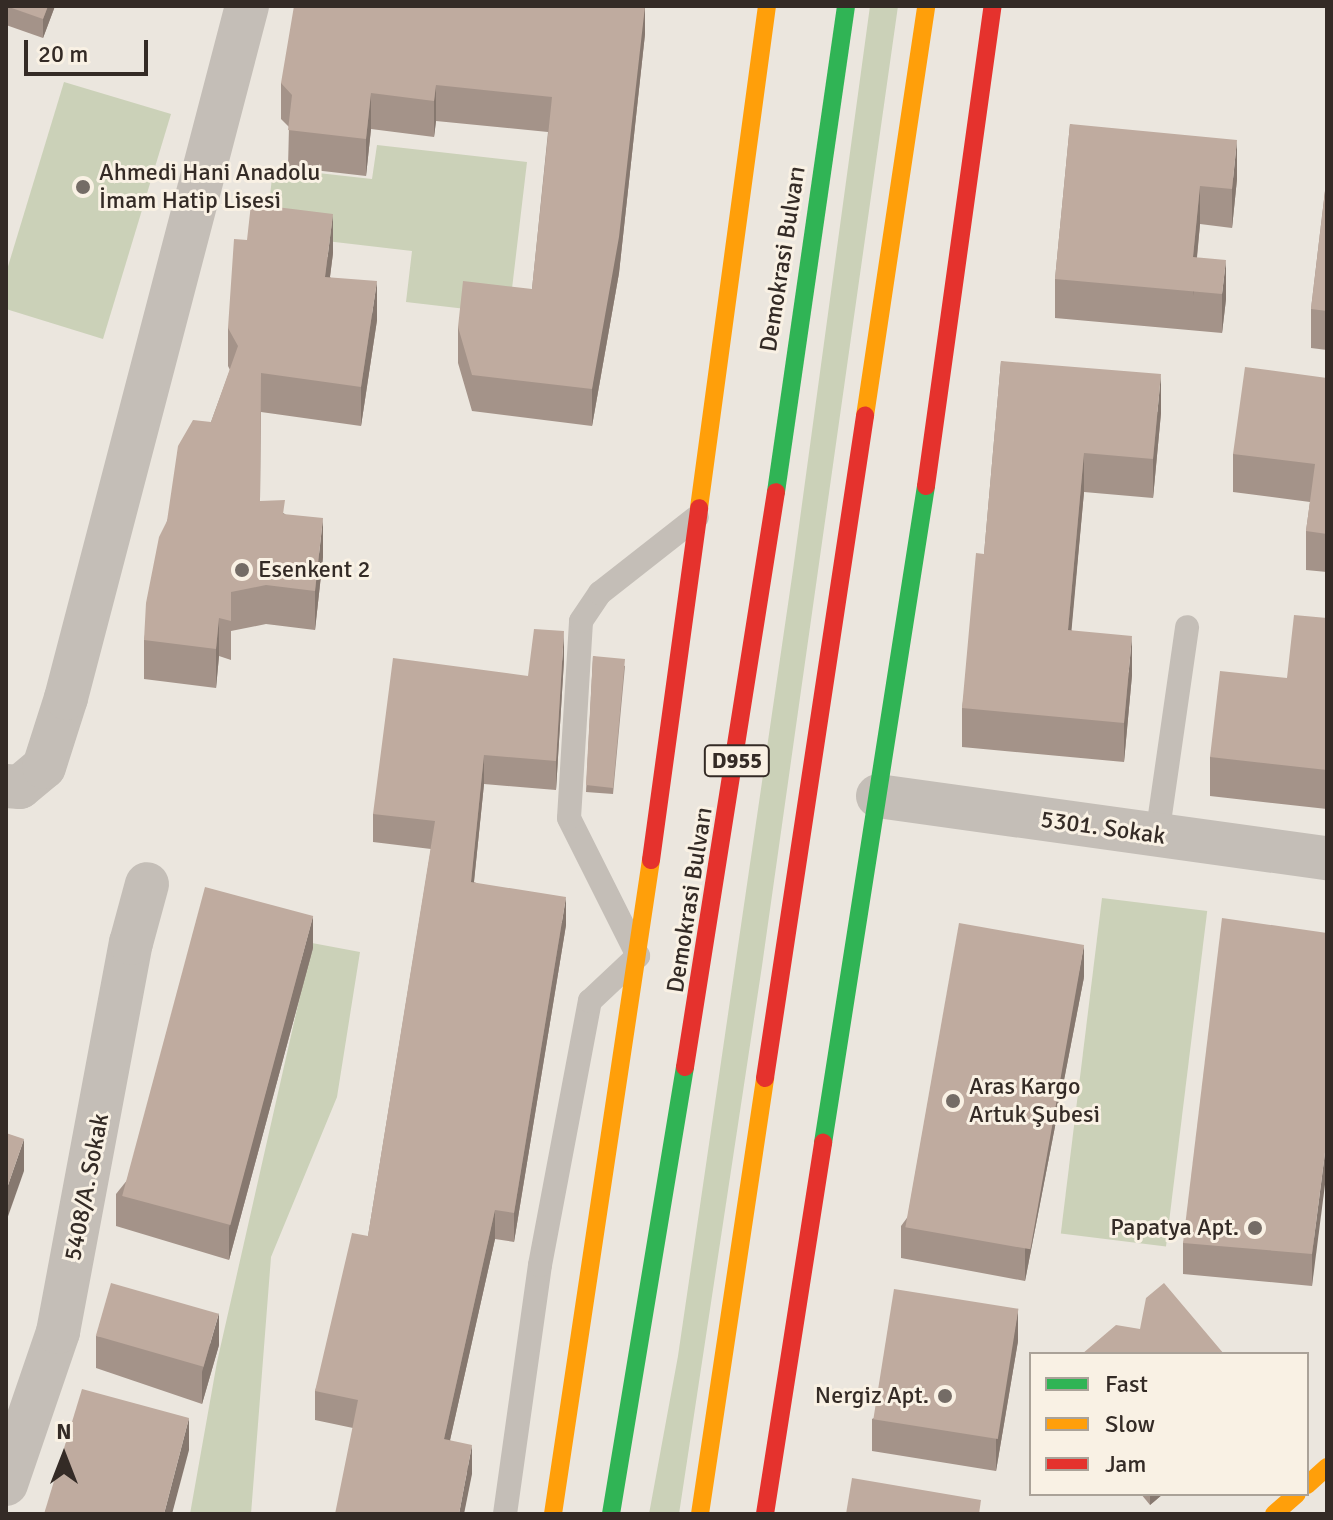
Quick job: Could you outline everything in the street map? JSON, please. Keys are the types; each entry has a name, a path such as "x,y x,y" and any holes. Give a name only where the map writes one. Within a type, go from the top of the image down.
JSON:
{"main road":[{"path":"553,1514 638,956 767,6"},
{"name":"Demokrasi Bulvarı","path":"611,1514 750,676 846,6"},
{"path":"700,1514 926,6"},
{"path":"765,1514 878,796 993,6"},
{"path":"1309,1483 1327,1467"},
{"path":"1274,1514 1295,1496"}],"street":[{"path":"6,786 20,787 44,767 66,698 247,6"},
{"name":"5301. Sokak","path":"878,796 1327,858"},
{"name":"5408/A. Sokak","path":"6,1484 58,1332 131,943 147,884"}],"lane":[{"path":"505,1514 540,1265 590,1001 638,956 569,818 581,621 600,593 697,517"},
{"path":"1157,836 1187,627"}],"green space":[{"path":"870,6 898,6 762,966 679,1514 649,1514 678,1356 793,570"},
{"path":"64,82 171,114 103,339 6,309 6,273"},
{"path":"377,145 527,162 509,314 406,302 412,251 266,234 273,168 372,179"},
{"path":"1102,898 1207,911 1166,1246 1061,1233"},
{"path":"312,943 360,952 337,1097 271,1257 251,1514 190,1514 217,1362"}],"building":[{"path":"6,6 48,6 43,19"},
{"path":"294,6 645,6 619,237 592,389 472,375 458,327 463,281 532,289 552,97 436,85 434,101 371,93 366,139 288,130 292,95 281,83"},
{"path":"1070,124 1237,140 1232,189 1200,186 1193,257 1226,260 1222,294 1055,279"},
{"path":"1327,174 1327,311 1311,309"},
{"path":"251,204 333,214 325,277 377,281 361,387 261,373 260,501 285,500 283,514 323,518 315,591 266,585 231,592 231,621 219,618 216,649 144,640 146,603 159,537 167,521 178,446 193,420 211,422 238,346 228,328 234,239 247,240"},
{"path":"1001,361 1161,374 1153,459 1084,453 1068,630 1132,636 1124,723 962,708 976,553 984,554"},
{"path":"1245,367 1327,378 1327,534 1306,531 1315,464 1233,454"},
{"path":"1294,615 1327,618 1327,770 1210,757 1220,671 1287,678"},
{"path":"534,629 564,631 556,761 484,755 471,882 566,897 514,1213 495,1210 444,1439 472,1445 459,1514 335,1514 358,1400 315,1391 352,1233 368,1236 435,821 373,814 393,658 528,676"},
{"path":"593,656 625,659 613,788 586,785"},
{"path":"205,887 313,916 230,1225 122,1196"},
{"path":"1222,918 1327,933 1327,1137 1312,1254 1183,1243"},
{"path":"959,923 1084,945 1030,1249 905,1227"},
{"path":"6,1133 24,1139 6,1191"},
{"path":"111,1283 219,1314 204,1367 96,1336"},
{"path":"1164,1283 1222,1352 1084,1352 1116,1325 1140,1329 1146,1298"},
{"name":"Nergiz Apt.","path":"894,1289 1018,1309 998,1439 873,1419"},
{"path":"82,1389 189,1418 164,1514 44,1514"},
{"path":"852,1478 981,1500 979,1514 846,1514"}],"traffic: fast":[{"path":"776,492 846,6"},
{"path":"823,1143 926,486"},
{"path":"611,1514 685,1067"}],"traffic: slow":[{"path":"699,508 767,6"},
{"path":"865,416 926,6"},
{"path":"553,1514 651,860"},
{"path":"700,1514 765,1078"},
{"path":"1309,1483 1327,1467"},
{"path":"1274,1514 1295,1496"}],"traffic: jam":[{"path":"926,486 993,6"},
{"path":"765,1078 865,416"},
{"path":"685,1067 776,492"},
{"path":"651,860 699,508"},
{"path":"765,1514 823,1143"}],"place":[{"name":"Ahmedi Hani Anadolu İmam Hatip Lisesi","path":"83,187"},
{"name":"Esenkent 2","path":"242,570"},
{"name":"Aras Kargo Artuk Şubesi","path":"953,1101"},
{"name":"Papatya Apt.","path":"1255,1228"},
{"name":"Nergiz Apt.","path":"945,1396"}]}
